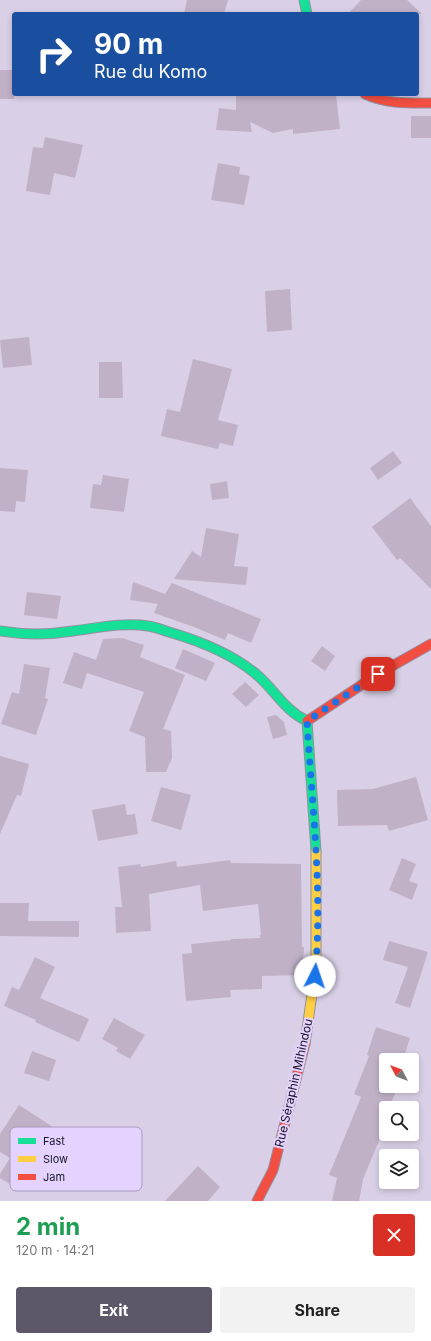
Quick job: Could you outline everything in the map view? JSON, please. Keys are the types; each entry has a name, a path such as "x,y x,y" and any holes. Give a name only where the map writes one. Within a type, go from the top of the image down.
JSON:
{"street":[{"path":"304,0 307,12"},
{"path":"371,96 383,100 402,103 431,103"},
{"path":"0,631 9,633 39,634 70,632 123,625 144,625 187,637 229,655 257,675 294,714 307,721 378,674 431,644"},
{"name":"Rue Séraphin Mihindou","path":"256,1201 273,1170 305,1044 316,965 316,845 307,721"}],"building":[{"path":"187,0 228,0 225,12 184,12"},
{"path":"361,0 407,0 422,14 419,14 419,12 350,12"},
{"path":"0,70 12,70 12,96 14,96 14,99 0,99"},
{"path":"236,96 336,96 340,129 293,134 293,129 273,133 250,122 252,132 216,130 219,108 236,110"},
{"path":"411,116 431,116 431,138 411,138"},
{"path":"45,137 83,145 75,178 54,173 50,195 26,191 33,147 43,148"},
{"path":"218,163 240,167 239,174 250,176 244,205 211,200"},
{"path":"290,289 292,330 267,332 265,291"},
{"path":"29,337 32,365 3,368 0,340"},
{"path":"193,359 232,369 218,420 238,425 233,446 220,443 218,449 161,436 167,409 180,412"},
{"path":"99,362 122,362 123,398 99,398"},
{"path":"393,451 402,463 378,480 370,468"},
{"path":"0,468 28,470 25,502 16,501 15,512 0,511"},
{"path":"103,475 129,479 124,512 90,508 93,484 101,485"},
{"path":"227,481 229,498 212,500 210,484"},
{"path":"410,498 431,526 431,589 400,558 397,560 372,527"},
{"path":"206,528 239,534 234,566 248,567 246,585 174,579 192,551 201,557"},
{"path":"133,582 165,594 172,583 261,619 251,643 228,633 225,640 154,613 158,604 130,600"},
{"path":"27,592 61,596 57,619 24,615"},
{"path":"122,638 144,645 140,657 185,675 163,729 171,731 172,758 166,772 146,772 145,737 129,731 144,692 87,673 82,689 63,683 74,652 96,660 103,639"},
{"path":"322,646 335,656 325,671 311,661"},
{"path":"183,649 215,663 206,681 175,668"},
{"path":"24,664 50,668 45,698 48,699 36,735 1,724 12,692 19,694"},
{"path":"245,682 259,695 246,707 232,694"},
{"path":"276,715 284,722 287,735 273,739 267,717"},
{"path":"0,756 29,764 21,796 17,795 0,834"},
{"path":"416,777 428,820 389,831 387,825 338,826 337,790 373,789"},
{"path":"161,787 191,795 181,830 151,821"},
{"path":"125,804 127,815 135,814 138,834 98,841 92,810"},
{"path":"402,858 416,864 409,881 418,884 412,900 389,890"},
{"path":"230,860 231,863 301,864 302,947 304,947 302,975 262,976 262,989 230,990 231,997 186,1001 182,954 192,953 191,944 231,939 260,938 258,904 203,911 200,885 149,894 151,931 116,933 115,907 122,907 118,867 140,864 141,867 176,861 177,867"},
{"path":"0,903 29,903 28,921 79,921 79,937 0,936"},
{"path":"389,941 428,952 410,1008 395,1003 408,967 383,960"},
{"path":"35,957 55,967 40,998 89,1019 79,1042 35,1022 36,1020 4,1006 12,987 19,990"},
{"path":"114,1018 145,1035 130,1059 116,1051 118,1048 102,1039"},
{"path":"376,1027 410,1038 405,1053 379,1053 379,1093 395,1093 392,1101 379,1101 379,1141 363,1179 359,1201 332,1201 337,1178 329,1175 361,1097 354,1094 369,1056 367,1055"},
{"path":"32,1051 56,1060 49,1081 24,1073"},
{"path":"19,1105 53,1127 10,1127 10,1158 0,1152 0,1134"},
{"path":"10,1158 10,1184 0,1178 0,1174"},
{"path":"198,1166 220,1187 208,1201 165,1201"}],"traffic: fast":[{"path":"304,0 307,12"},
{"path":"0,631 46,634 120,625 151,626 215,648 236,660 263,680 286,706 307,721"},
{"path":"307,721 316,851"}],"traffic: slow":[{"path":"305,1044 316,965 316,851"}],"traffic: jam":[{"path":"370,96 381,100 406,103 431,103"},
{"path":"307,721 378,674 431,644"},
{"path":"257,1201 273,1170 305,1044"}],"route":[{"path":"315,976 317,922 316,845 307,721 378,674"}]}
